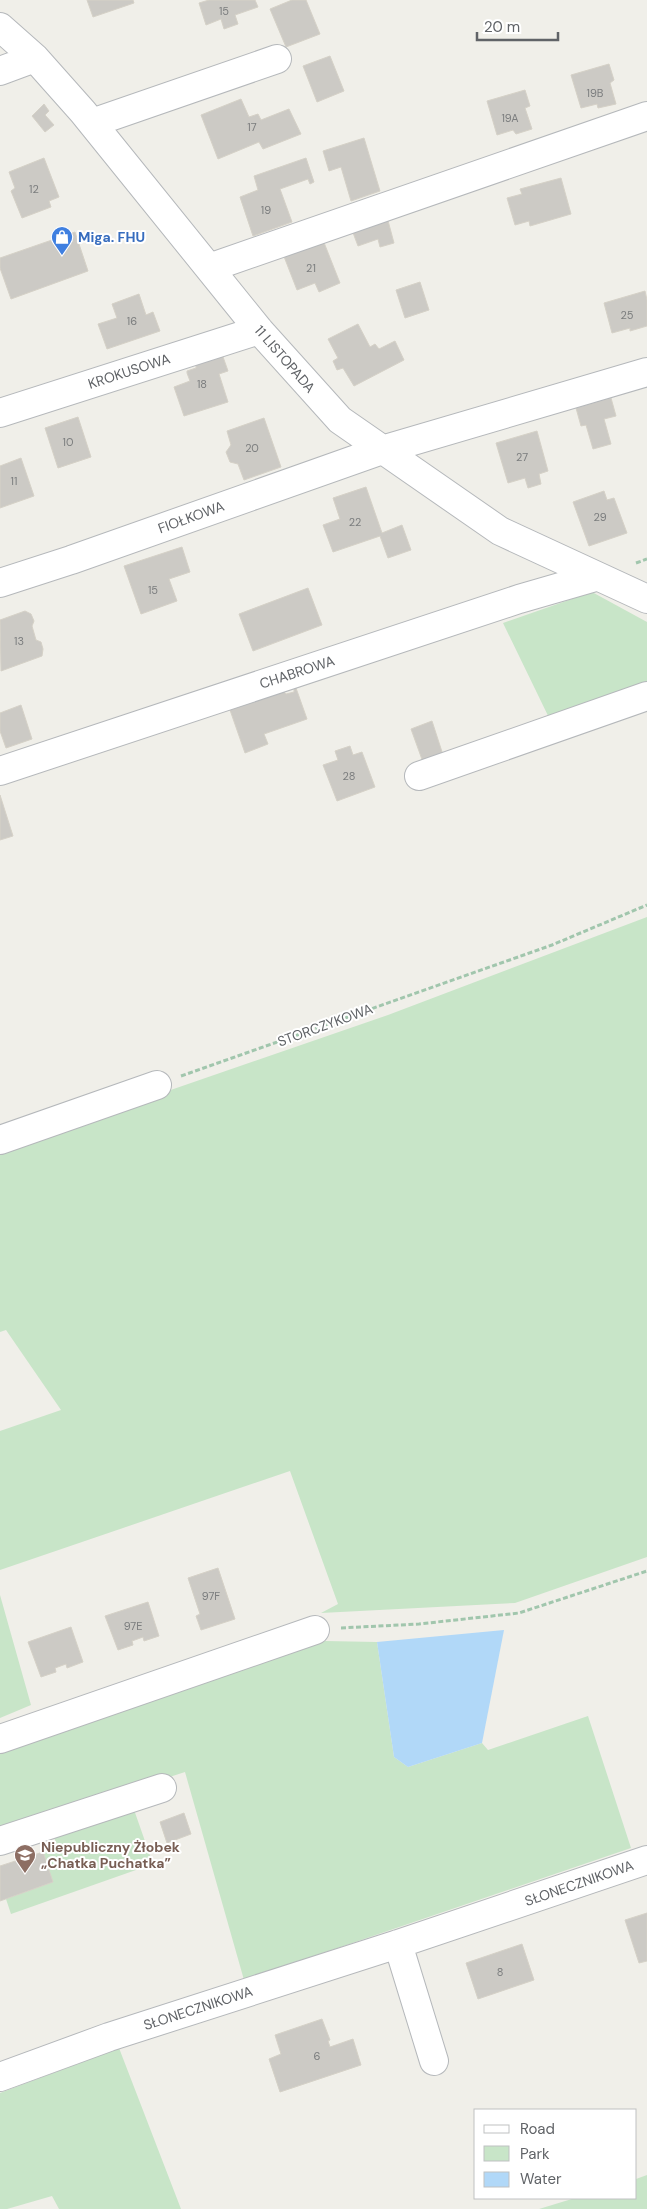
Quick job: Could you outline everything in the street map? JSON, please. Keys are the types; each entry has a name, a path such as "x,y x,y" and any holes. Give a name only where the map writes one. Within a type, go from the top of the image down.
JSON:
{"street":[{"name":"11 LISTOPADA","path":"0,27 35,58 92,123 259,330 340,420 500,531 647,599"},
{"path":"0,70 35,58"},
{"path":"92,123 277,59"},
{"path":"208,268 647,116"},
{"name":"KROKUSOWA","path":"0,413 259,330"},
{"name":"FIOŁKOWA","path":"0,583 80,557 382,450 647,372"},
{"name":"CHABROWA","path":"0,770 519,599 595,576"},
{"path":"419,776 647,696"},
{"path":"0,1140 157,1085"},
{"path":"0,1739 315,1630"},
{"path":"0,1841 162,1788"},
{"name":"SŁONECZNIKOWA","path":"0,2077 109,2037 398,1944 647,1860"},
{"path":"398,1944 434,2062"}],"path":[{"name":"STORCZYKOWA","path":"157,1085 552,945 647,905"},
{"path":"315,1630 419,1624 519,1613 647,1571"}],"green space":[{"path":"592,592 647,622 647,683 553,726 503,623"},
{"path":"647,917 647,1557 515,1603 321,1613 338,1604 290,1471 0,1570 0,1431 61,1410 6,1330 0,1332 0,1149 388,1015"},
{"path":"0,1595 31,1705 0,1718"},
{"path":"325,1641 377,1642 394,1757 408,1767 482,1743 488,1750 588,1716 631,1848 244,1980 185,1772 0,1832 0,1754"},
{"path":"132,1804 153,1864 11,1914 6,1899 53,1882 43,1852 57,1846 52,1831"},
{"path":"119,2048 181,2209 59,2209 52,2196 7,2209 0,2209 0,2093"},
{"path":"647,2175 647,2209 539,2209 572,2199 637,2199 637,2179"}],"water":[{"path":"504,1630 482,1743 408,1767 394,1757 377,1642"}],"building":[{"path":"87,0 133,0 134,3 93,17"},
{"path":"209,0 255,0 258,7 235,15 238,24 224,29 221,19 206,25 199,3"},
{"path":"292,0 306,0 320,34 286,47 270,9"},
{"path":"330,56 344,91 317,102 303,66"},
{"path":"609,64 614,80 610,83 616,104 598,108 597,104 581,108 571,75"},
{"path":"525,90 530,106 525,108 532,129 516,134 513,130 497,135 487,101"},
{"path":"241,99 249,117 258,114 261,120 289,109 301,134 263,149 259,142 218,159 201,115"},
{"path":"44,104 49,111 45,115 54,125 45,132 32,116"},
{"path":"364,138 380,191 351,201 341,167 329,171 323,151"},
{"path":"44,158 59,197 49,201 51,207 22,218 11,191 15,188 9,172"},
{"path":"306,158 314,182 310,184 308,179 280,189 292,222 253,236 240,197 258,190 254,176"},
{"path":"561,178 571,214 530,226 529,221 515,225 507,198 522,194 520,189"},
{"path":"387,217 394,243 380,247 378,239 358,246 352,230"},
{"path":"75,232 88,271 11,299 0,268 0,258"},
{"path":"323,240 340,283 319,292 315,283 297,290 283,254"},
{"path":"420,282 429,310 405,318 396,290"},
{"path":"645,291 647,326 630,331 630,328 612,333 604,303"},
{"path":"139,294 146,315 153,312 160,331 107,349 98,324 117,318 112,304"},
{"path":"358,324 370,347 375,344 379,349 395,341 404,360 354,386 343,368 337,370 333,361 338,358 328,339"},
{"path":"222,354 228,371 219,374 228,402 184,416 174,387 190,381 187,371 196,368 196,363"},
{"path":"611,398 616,416 604,419 611,444 593,449 586,425 581,426 576,408"},
{"path":"78,417 91,457 58,468 45,428"},
{"path":"264,418 281,467 244,480 238,464 230,462 226,452 231,445 227,431"},
{"path":"537,431 548,471 539,474 541,484 528,488 525,478 508,483 496,443"},
{"path":"21,458 34,496 0,508 0,466"},
{"path":"366,487 382,533 402,525 411,550 388,558 380,536 333,552 323,525 340,519 333,498"},
{"path":"604,491 607,500 614,498 627,533 589,546 573,502"},
{"path":"182,547 190,572 169,579 177,601 141,614 124,566"},
{"path":"308,588 322,625 253,651 239,614"},
{"path":"25,611 31,614 34,621 32,626 36,640 41,642 42,656 1,671 0,620"},
{"path":"294,687 307,719 264,734 268,744 245,753 230,710 283,691 286,694 294,692"},
{"path":"21,705 32,739 6,748 0,731 0,713"},
{"path":"432,721 444,758 424,765 411,729"},
{"path":"350,746 353,755 362,752 375,787 337,801 323,765 338,760 335,751"},
{"path":"0,795 13,836 0,840"},
{"path":"218,1568 235,1619 201,1630 196,1616 200,1614 188,1578"},
{"path":"148,1602 159,1636 144,1641 143,1637 132,1641 133,1645 118,1650 105,1616"},
{"path":"71,1627 83,1662 67,1668 66,1664 55,1668 56,1672 41,1677 28,1642"},
{"path":"184,1813 191,1834 167,1843 160,1822"},
{"name":"Niepubliczny Żłobek „Chatka Puchatka”","path":"43,1852 53,1882 0,1901 0,1866"},
{"path":"647,1913 647,1961 639,1963 625,1920"},
{"path":"522,1944 534,1980 478,1999 466,1963"},
{"path":"322,2019 330,2040 328,2041 330,2047 353,2039 361,2065 280,2092 269,2059 281,2054 275,2035"}],"place":[{"name":"Miga. FHU","path":"62,256"},
{"name":"Niepubliczny Żłobek „Chatka Puchatka”","path":"25,1874"}]}
